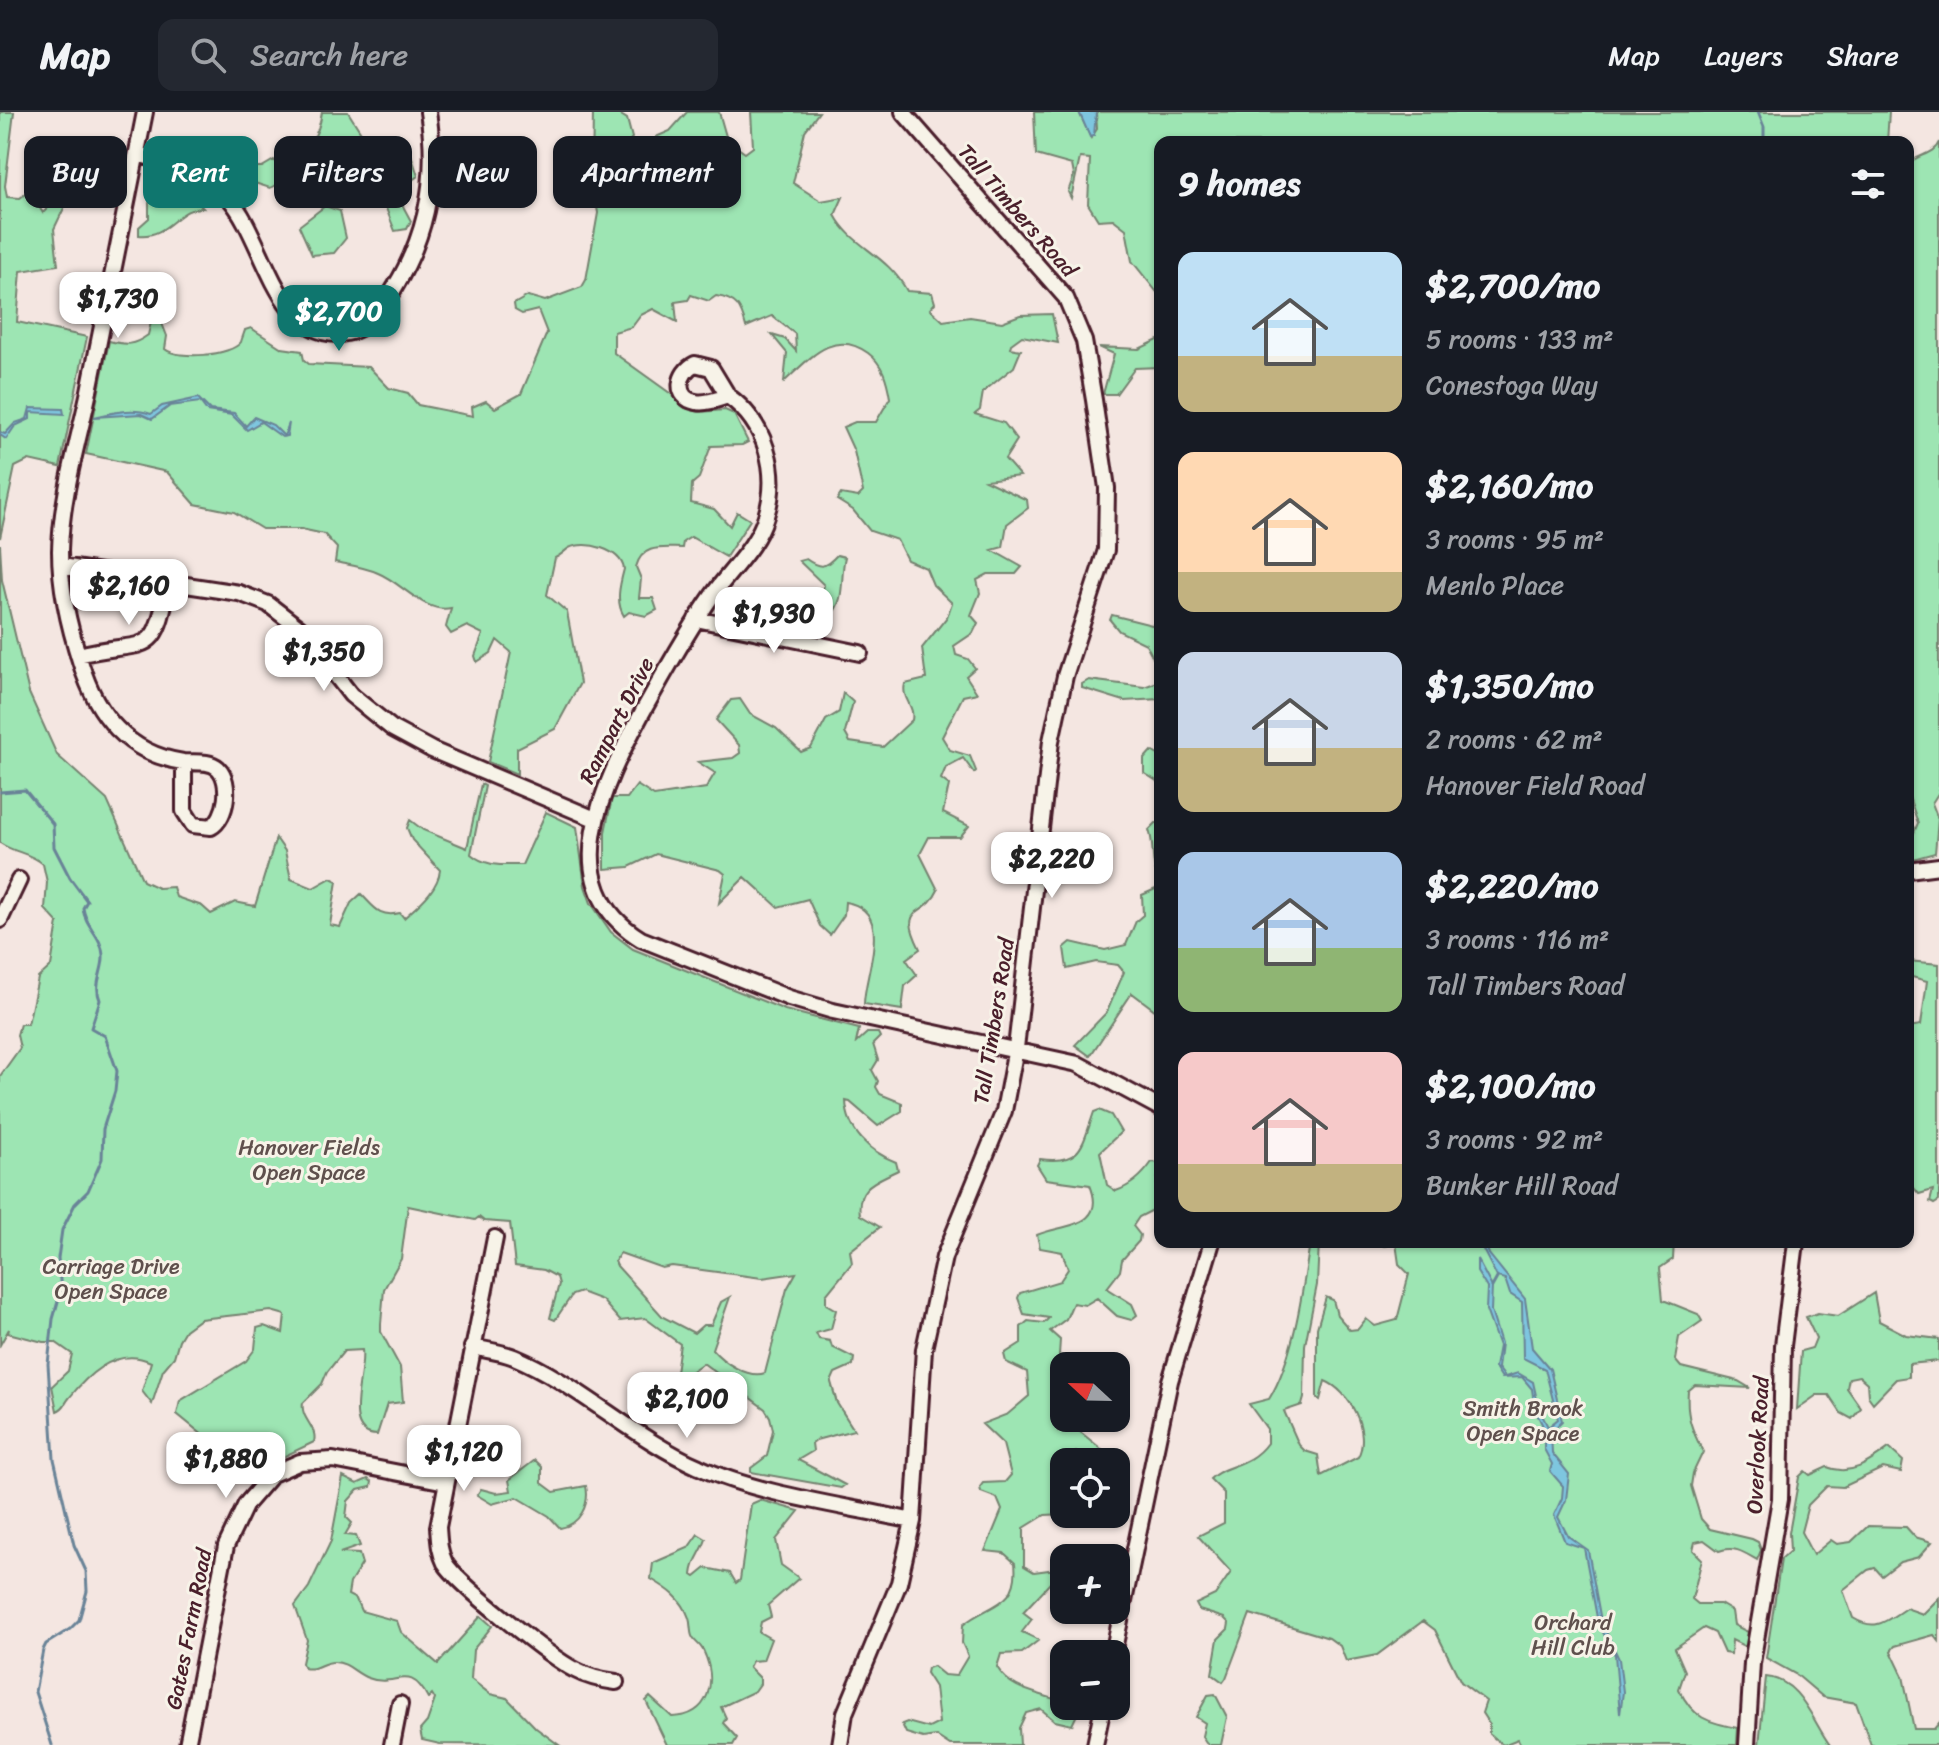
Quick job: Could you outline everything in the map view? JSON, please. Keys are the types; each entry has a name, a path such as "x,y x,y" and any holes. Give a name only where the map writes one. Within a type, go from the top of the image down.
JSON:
{"street":[{"path":"145,112 66,499 61,566 66,611 92,696 119,732 156,755 184,762 209,763 222,774 223,814 211,827 193,825 185,815 184,762"},
{"path":"137,154 184,167 219,189 241,214 295,316 315,330 348,333 366,326 382,308 415,249 429,200 433,164 428,112"},
{"name":"Tall Timbers Road","path":"840,1745 845,1713 899,1583 913,1521 924,1349 940,1272 1004,1111 1016,1048 1051,741 1065,676 1106,550 1107,488 1084,341 1066,298 903,112"},
{"name":"Rampart Drive","path":"728,396 743,408 762,436 772,473 769,504 753,542 696,619 614,765 595,819 593,864 600,889 623,925 641,939 789,998 833,1011 1016,1048 1078,1064 1154,1105"},
{"path":"61,566 239,593 268,604 299,628 351,695 393,729 432,750 595,819"},
{"path":"78,655 113,646 137,646 152,639 161,626 168,582"},
{"path":"696,619 860,653"},
{"path":"1914,869 1939,866"},
{"path":"0,920 19,880"},
{"path":"495,1238 446,1482 438,1527 439,1549 447,1566 519,1630 572,1669 596,1679 616,1682"},
{"path":"1116,1640 1170,1381 1210,1248"},
{"name":"Overlook Road","path":"1747,1745 1752,1667 1780,1499 1783,1346 1795,1248"},
{"path":"472,1347 513,1357 554,1379 641,1438 701,1469 755,1485 913,1521"},
{"name":"Gates Farm Road","path":"187,1745 226,1546 246,1504 272,1474 300,1462 333,1460 446,1482"},
{"path":"392,1745 400,1704"},
{"path":"1095,1745 1100,1720"}],"green space":[{"path":"0,112 14,112 5,186 7,197 20,198 24,195 24,208 40,208 43,213 48,208 64,208 54,229 58,265 21,271 17,322 87,337 60,467 29,460 15,467 0,538"},
{"path":"322,112 348,112 362,134 386,133 388,136 315,136"},
{"path":"593,112 616,112 627,119 631,136 593,136"},
{"path":"687,112 719,112 726,136 658,136 670,131"},
{"path":"751,112 819,112 805,131 793,183 821,201 843,197 835,215 842,226 890,268 907,291 932,293 935,303 930,309 943,321 970,317 1002,322 1020,315 1052,314 1058,343 1022,336 1011,344 1010,348 1021,350 1014,367 983,392 980,410 975,414 1004,423 1017,440 1005,459 1020,476 985,480 1027,500 1028,508 1007,524 1003,547 992,550 1022,567 1016,574 988,574 977,580 980,593 971,615 978,623 973,633 954,646 956,655 968,659 975,668 966,676 977,693 963,696 942,737 950,750 970,756 976,771 974,773 963,758 946,767 941,779 949,785 943,813 969,826 960,837 929,837 920,854 938,890 933,899 912,918 911,924 920,949 906,959 917,975 905,986 902,1010 864,1004 874,944 869,917 860,907 845,902 844,915 830,935 820,926 808,899 778,907 745,877 719,903 725,874 720,870 656,854 629,867 605,869 605,832 612,798 627,798 637,785 654,796 706,788 715,773 698,762 733,758 740,753 739,745 716,720 731,700 740,699 750,714 776,728 801,752 811,748 826,720 839,712 843,693 853,702 845,733 850,742 883,747 912,720 905,684 926,679 922,648 947,617 952,603 933,585 926,568 907,560 897,540 870,531 853,510 837,500 841,494 858,497 863,492 854,451 843,427 855,422 876,422 890,398 884,373 868,353 856,346 833,345 813,356 784,382 787,353 772,335 785,339 796,351 795,334 772,316 746,327 737,305 716,296 709,301 691,295 688,300 675,302 677,322 653,309 641,315 632,327 614,332 614,353 674,396 685,408 699,412 725,410 734,414 748,442 711,446 699,478 692,484 691,503 714,509 730,526 737,512 750,520 726,557 691,537 683,542 682,548 660,548 643,554 636,567 641,579 639,598 653,598 657,610 646,616 629,612 624,616 621,611 619,599 624,569 609,551 593,546 576,546 555,558 547,595 567,612 580,683 555,729 517,748 517,774 488,762 511,652 497,640 491,653 477,662 475,656 483,634 467,626 451,634 446,627 451,608 441,609 423,602 373,571 335,562 337,548 324,534 301,529 262,529 234,512 195,504 167,472 86,454 109,341 125,344 138,341 148,335 152,318 161,321 167,336 165,349 181,355 227,351 241,342 245,330 251,328 282,348 302,351 304,360 309,364 369,367 389,388 408,393 418,405 473,416 472,407 486,401 495,408 521,394 547,333 538,310 522,314 515,310 514,304 528,296 545,301 582,287 586,280 597,208 741,208 741,150 745,153 753,147"},
{"path":"1034,112 1079,112 1091,138 1097,129 1096,112 1889,112 1887,136 1154,136 1154,288 1132,261 1126,229 1113,219 1098,220 1088,204 1090,159 1080,158 1071,198 1068,192 1074,175 1072,165 1036,155"},
{"path":"1939,142 1939,792 1932,803 1938,819 1935,853 1914,859 1914,833 1918,823 1914,811 1914,160"},
{"path":"412,157 418,176 412,180"},
{"path":"274,160 274,186 258,184 258,167"},
{"path":"149,208 203,208 187,212 158,232 139,235 139,227 149,218"},
{"path":"322,208 331,208 340,211 346,238 334,253 312,255 299,226"},
{"path":"386,208 404,208 411,221 407,229 395,231"},
{"path":"1154,342 1154,367 1135,368 1116,394 1103,394 1114,354 1099,347 1139,349"},
{"path":"0,544 2,580 29,693 57,755 107,800 143,881 158,888 173,887 176,897 202,906 211,914 235,902 255,906 276,838 285,851 291,879 313,888 331,878 337,881 330,925 340,927 351,903 361,894 378,910 387,914 400,913 404,918 431,891 440,870 412,840 407,828 410,820 423,830 467,848 481,784 485,786 471,854 477,858 495,864 522,865 546,812 577,827 585,886 591,903 611,932 633,949 785,1010 859,1029 856,1043 867,1033 878,1033 880,1037 873,1044 878,1060 872,1070 878,1081 876,1087 880,1094 902,1103 902,1111 878,1126 846,1101 847,1112 862,1139 896,1162 898,1170 870,1185 861,1197 860,1215 880,1227 850,1251 852,1263 826,1295 826,1304 836,1310 831,1329 816,1333 819,1339 830,1341 832,1347 854,1358 853,1365 835,1373 831,1382 837,1403 854,1430 816,1440 812,1443 813,1451 798,1460 845,1485 841,1488 751,1472 751,1468 767,1456 773,1430 765,1409 703,1363 686,1375 676,1372 680,1344 645,1318 620,1321 602,1300 581,1292 572,1295 555,1320 550,1318 559,1284 557,1277 544,1270 515,1266 510,1223 484,1221 479,1217 475,1220 408,1206 401,1259 384,1289 381,1324 381,1332 400,1367 403,1402 387,1404 377,1435 366,1432 357,1414 362,1350 344,1351 327,1372 322,1384 303,1403 304,1414 314,1432 314,1442 274,1461 253,1476 177,1414 180,1401 246,1361 255,1349 257,1328 264,1326 283,1333 285,1315 271,1311 200,1319 185,1330 174,1357 163,1370 152,1404 142,1391 151,1362 127,1357 105,1364 95,1371 57,1411 52,1386 68,1371 72,1354 55,1342 8,1333 9,1329 0,1345 0,1076 20,1048 17,1035 20,1024 28,1024 38,978 51,966 58,923 45,909 47,882 43,864 0,843","holes":["620,1253 662,1268 672,1266 762,1278 796,1273 787,1289 765,1373 751,1374 736,1368 712,1349 730,1297 721,1302 711,1325 703,1325 694,1333 663,1317 615,1261"]},
{"path":"837,555 845,557 842,588 835,610 830,615 824,613 830,602 821,599 824,585 799,561 806,559 822,566"},
{"path":"1112,615 1154,626 1154,659 1146,644 1119,631 1110,620"},
{"path":"1089,680 1144,687 1154,683 1154,699 1124,701 1082,688 1082,684"},
{"path":"1151,751 1154,753 1154,779 1144,773 1144,759"},
{"path":"1154,825 1154,860 1152,843 1149,830"},
{"path":"1154,890 1154,1010 1132,993 1090,1056 1075,1045 1107,1012 1124,972 1118,965 1096,962 1067,969 1064,948 1071,942 1105,950 1126,945 1136,921 1143,915 1142,895"},
{"path":"1914,962 1939,964 1939,1201 1934,1204 1930,1202 1933,1190 1919,1194 1914,1188 1914,1026 1921,1025 1927,981 1914,978"},
{"path":"1099,1110 1111,1115 1121,1132 1100,1152 1107,1185 1116,1191 1121,1189 1136,1180 1154,1162 1154,1203 1153,1210 1139,1217 1133,1226 1140,1235 1139,1241 1122,1260 1120,1271 1107,1288 1132,1304 1137,1315 1131,1320 1117,1316 1097,1298 1085,1305 1073,1303 1066,1319 1050,1331 1060,1340 1059,1352 1050,1352 1050,1432 1080,1432 1100,1448 1050,1448 1050,1515 1024,1528 1024,1566 1034,1572 1050,1570 1050,1583 1023,1612 1032,1619 1022,1632 1039,1640 1022,1653 1001,1654 997,1667 1009,1681 1050,1698 1050,1717 1041,1709 1026,1713 1019,1728 1020,1745 950,1745 936,1736 923,1738 906,1733 902,1724 907,1722 929,1728 939,1723 935,1687 926,1673 927,1668 933,1666 944,1675 956,1676 968,1656 962,1643 963,1625 1000,1603 1012,1589 1015,1563 1004,1553 985,1551 1002,1510 997,1498 981,1492 980,1487 983,1483 1005,1482 1011,1475 1003,1444 982,1424 1008,1414 1029,1396 1027,1372 1006,1362 1004,1354 1021,1343 1021,1327 1028,1321 1044,1323 1049,1318 1024,1314 1018,1298 1020,1293 1060,1281 1068,1269 1062,1252 1040,1248 1037,1235 1079,1222 1093,1210 1090,1185 1046,1179 1037,1165 1040,1159 1072,1156 1083,1143 1094,1112"},
{"path":"1309,1248 1319,1248 1317,1285 1305,1345 1304,1398 1302,1405 1284,1411 1299,1445 1305,1451 1318,1455 1321,1476 1358,1457 1362,1436 1356,1413 1334,1386 1325,1381 1320,1400 1317,1398 1317,1328 1326,1297 1333,1300 1337,1315 1350,1330 1358,1329 1366,1319 1375,1326 1397,1320 1409,1274 1399,1264 1397,1248 1674,1248 1673,1259 1660,1268 1663,1300 1698,1314 1702,1321 1679,1337 1675,1360 1681,1367 1738,1381 1750,1388 1695,1385 1688,1391 1691,1423 1703,1452 1693,1473 1691,1486 1701,1519 1710,1529 1758,1542 1761,1550 1757,1560 1734,1549 1719,1551 1704,1540 1695,1542 1693,1550 1702,1559 1692,1599 1698,1604 1720,1604 1732,1611 1734,1625 1748,1632 1746,1647 1732,1640 1731,1654 1724,1653 1715,1633 1704,1628 1675,1648 1685,1671 1679,1689 1684,1699 1702,1718 1738,1728 1737,1745 1521,1745 1518,1739 1503,1745 1489,1734 1489,1724 1482,1713 1486,1701 1461,1682 1435,1630 1423,1621 1377,1655 1346,1661 1340,1646 1329,1638 1250,1614 1226,1678 1223,1682 1212,1674 1218,1639 1228,1629 1229,1623 1224,1618 1199,1610 1196,1604 1215,1595 1231,1572 1198,1536 1224,1523 1224,1493 1210,1479 1252,1457 1267,1443 1267,1429 1249,1404 1269,1399 1278,1383 1291,1344"},
{"path":"1874,1293 1879,1321 1906,1335 1939,1339 1939,1361 1909,1364 1909,1377 1896,1379 1873,1403 1868,1396 1867,1383 1859,1376 1849,1378 1847,1388 1861,1408 1852,1419 1841,1413 1829,1395 1817,1395 1797,1409 1801,1351 1812,1348 1816,1338 1806,1317 1818,1313 1838,1316"},
{"path":"1889,1448 1903,1461 1901,1472 1883,1468 1843,1487 1827,1486 1808,1505 1801,1532 1813,1555 1831,1540 1837,1544 1851,1542 1868,1526 1906,1527 1915,1537 1932,1542 1919,1557 1900,1562 1882,1576 1875,1568 1868,1570 1843,1590 1853,1618 1868,1624 1881,1623 1906,1608 1923,1614 1939,1598 1939,1641 1934,1635 1895,1646 1891,1651 1903,1676 1914,1729 1934,1729 1939,1723 1939,1745 1871,1745 1856,1703 1823,1697 1797,1675 1766,1658 1781,1559 1790,1551 1789,1533 1799,1477 1805,1471 1810,1475 1827,1467 1852,1469"},
{"path":"535,1460 542,1467 542,1483 554,1492 586,1486 585,1506 573,1523 560,1528 549,1516 517,1497 492,1504 477,1495 481,1489 496,1493 511,1491 509,1480"},
{"path":"343,1477 357,1484 368,1479 372,1482 371,1487 358,1490 348,1501 346,1517 352,1523 345,1535 356,1536 360,1546 340,1553 359,1554 362,1564 350,1583 348,1595 356,1599 361,1611 397,1621 401,1632 438,1664 481,1616 492,1626 473,1650 471,1679 490,1694 507,1698 536,1728 559,1745 440,1744 422,1740 420,1730 427,1722 435,1699 432,1694 428,1698 415,1681 408,1678 378,1680 339,1663 304,1668 302,1663 307,1640 295,1606 309,1587 331,1541"},
{"path":"760,1500 799,1511 776,1540 781,1565 799,1578 768,1605 771,1617 761,1622 759,1632 771,1639 763,1660 752,1661 749,1667 760,1678 760,1684 755,1691 721,1707 726,1718 723,1723 737,1738 733,1745 667,1745 646,1701 650,1697 672,1717 685,1715 702,1704 710,1685 710,1673 703,1650 692,1636 689,1618 682,1605 669,1590 651,1579 653,1563 688,1548 698,1534 706,1539 692,1575 695,1577 706,1568 730,1573 736,1583 740,1580 751,1504"},
{"path":"1766,1677 1778,1680 1797,1694 1830,1745 1759,1745"},
{"path":"1215,1694 1227,1717 1221,1745 1208,1745 1202,1736 1205,1723 1196,1717 1208,1695"},
{"path":"1054,1720 1074,1720 1072,1725"}],"water":[{"path":"1079,112 1096,112 1094,136 1090,137"},
{"path":"198,398 210,410 234,413 246,426 254,417 273,425 284,436 289,423 287,436 282,437 261,422 247,430 232,415 207,411 200,402 170,406 152,419 141,414 94,417 129,411 151,414 162,406"},
{"path":"30,408 63,409 64,414 30,412 30,419 15,426 6,439 0,435 15,423 27,419"},
{"path":"1482,1248 1487,1248 1525,1299 1532,1348 1550,1369 1562,1421 1551,1432 1552,1453 1569,1474 1566,1500 1558,1517 1568,1536 1588,1550 1601,1621 1619,1659 1623,1692 1620,1714 1615,1655 1598,1623 1584,1548 1565,1542 1554,1515 1562,1498 1563,1486 1550,1471 1552,1464 1544,1449 1544,1428 1535,1410 1532,1389 1522,1377 1502,1378 1495,1367 1499,1346 1486,1310 1487,1288 1477,1272 1477,1259 1492,1287 1491,1311 1501,1343 1498,1368 1505,1377 1518,1373 1533,1382 1539,1409 1548,1427 1558,1419 1545,1369 1523,1358 1522,1302 1510,1294 1505,1279 1497,1277"}],"waterway":[{"path":"1758,112 1764,136"},
{"path":"0,792 25,790 53,824 54,847 70,878 87,901 83,908 84,915 100,942 103,955 98,988 100,1000 91,1028 105,1036 117,1071 115,1091 103,1129 102,1159 88,1191 75,1204 62,1230 58,1258 61,1291 53,1319 48,1364 54,1459 74,1545 86,1571 87,1591 79,1620 46,1644 43,1650 35,1692 52,1745"},
{"path":"1492,1287 1497,1278"}],"park label":[{"name":"Hanover Fields Open Space","path":"309,1160"},
{"name":"Carriage Drive Open Space","path":"111,1278"},
{"name":"Smith Brook Open Space","path":"1523,1420"},
{"name":"Orchard Hill Club","path":"1573,1634"}]}
